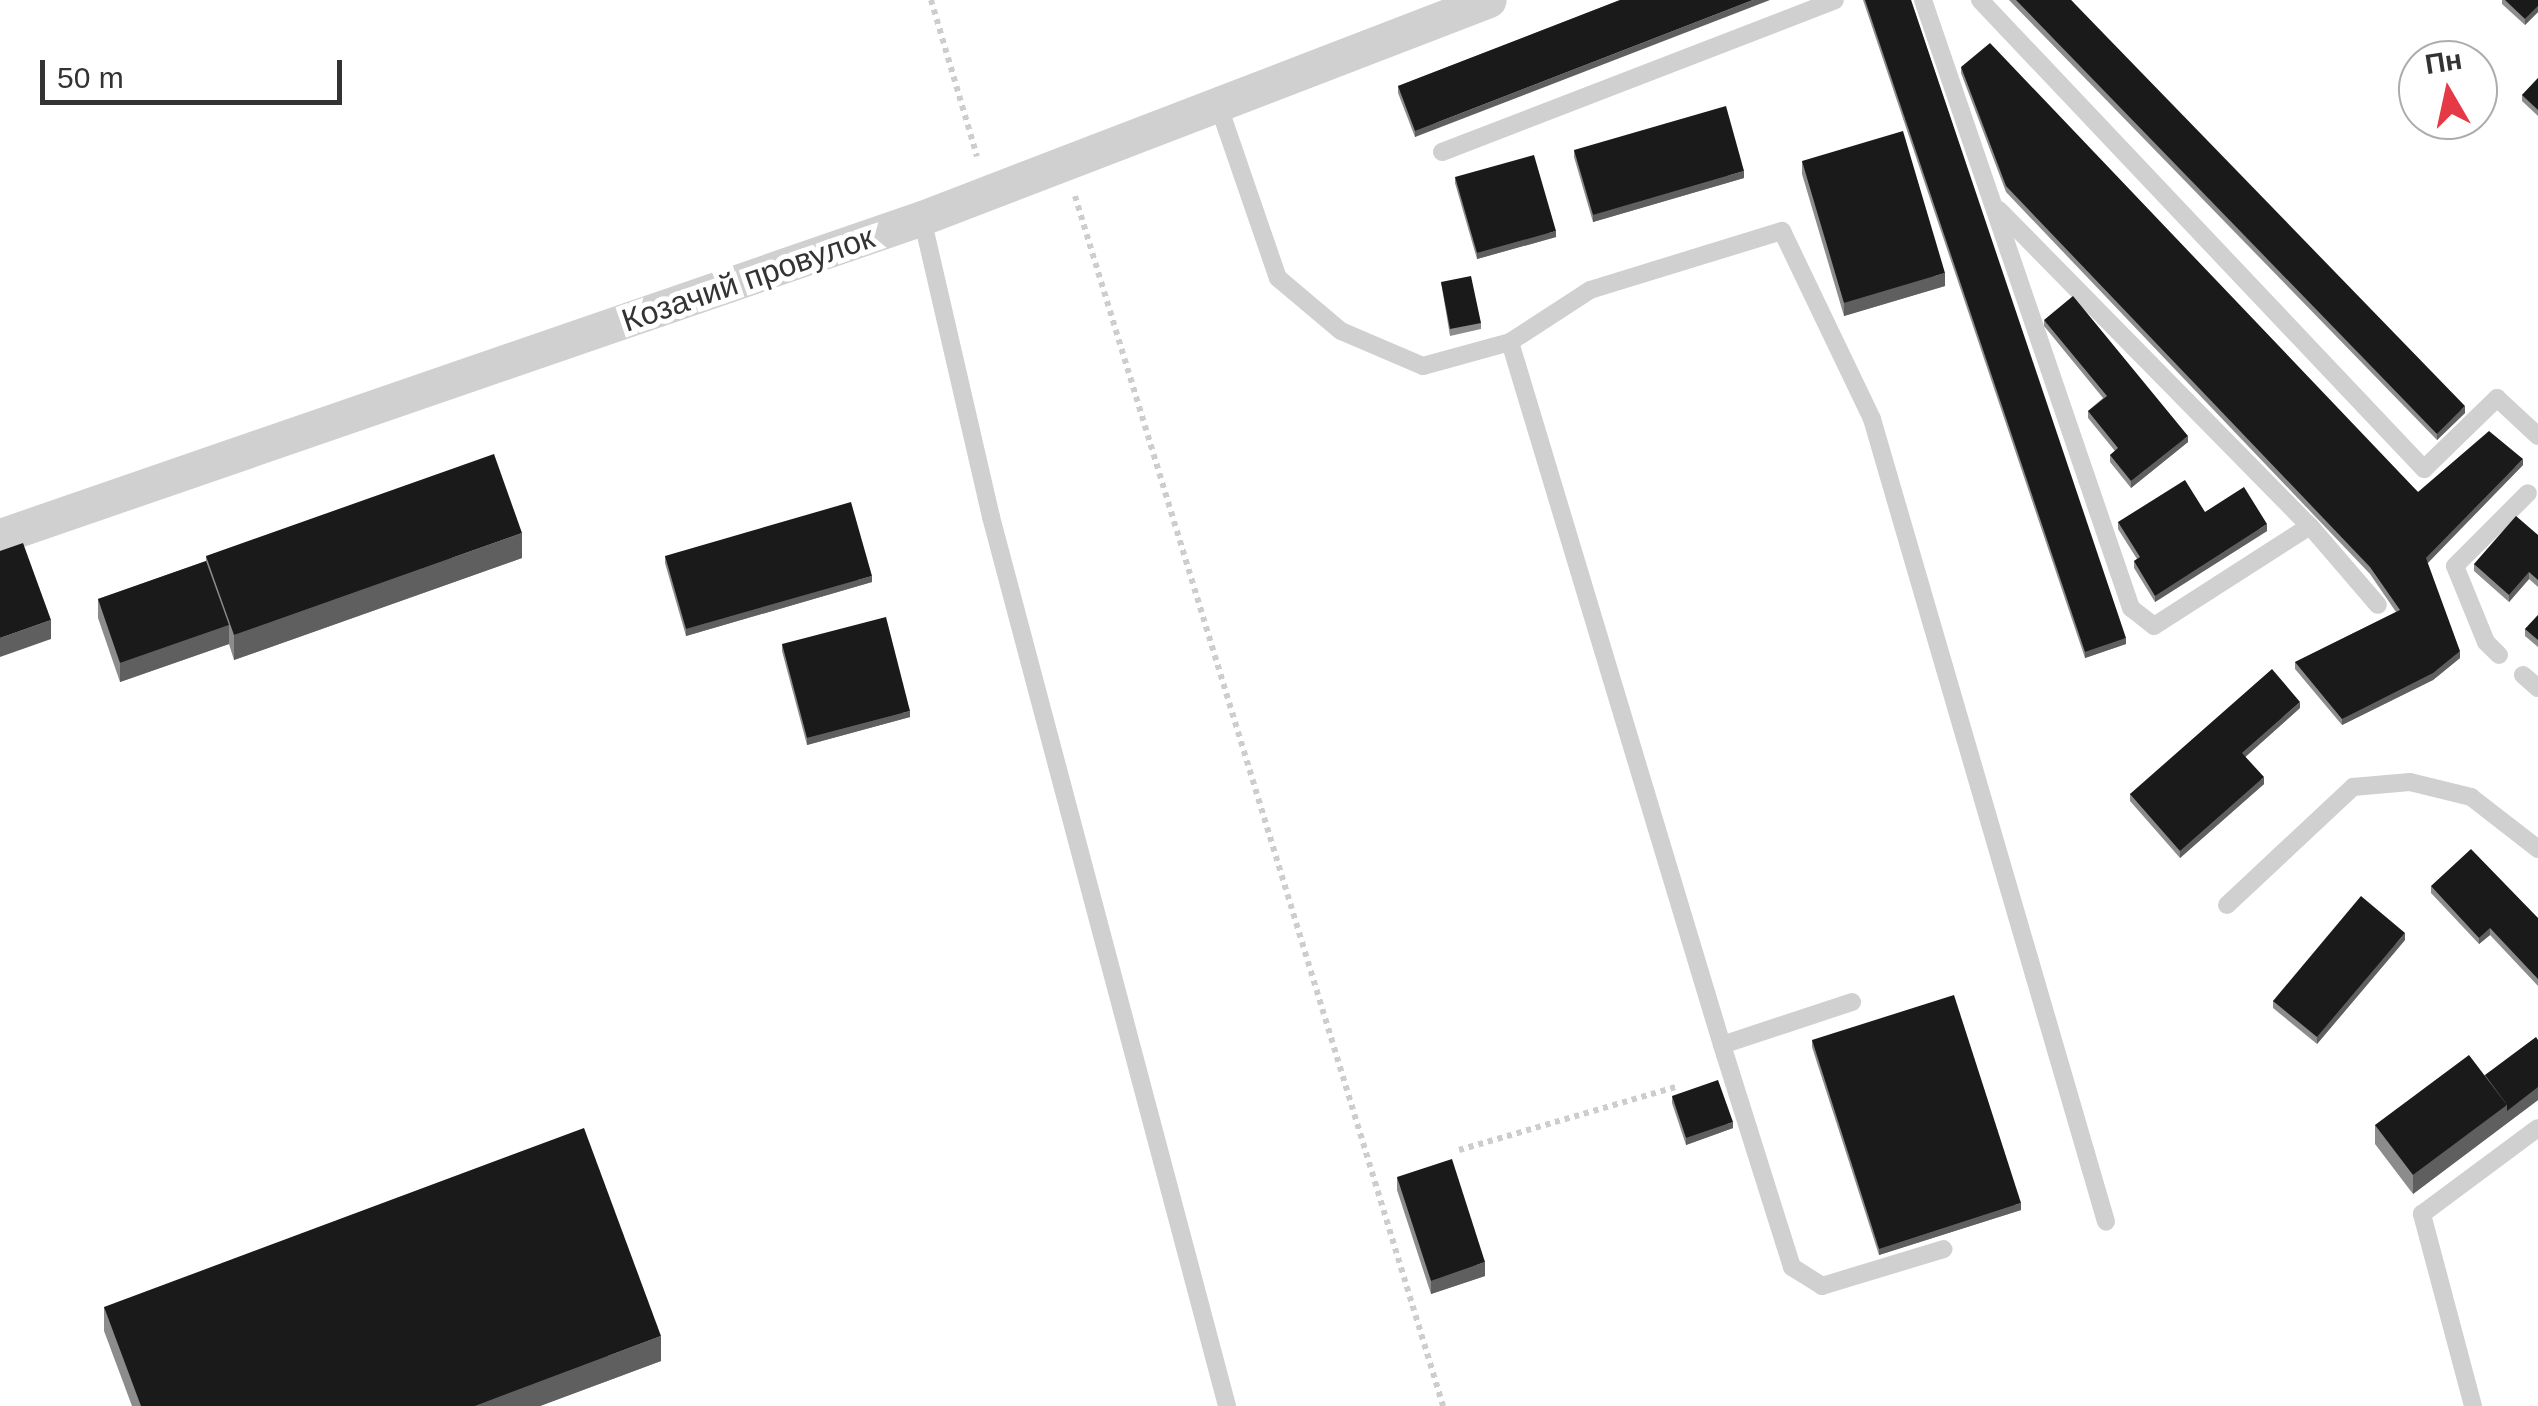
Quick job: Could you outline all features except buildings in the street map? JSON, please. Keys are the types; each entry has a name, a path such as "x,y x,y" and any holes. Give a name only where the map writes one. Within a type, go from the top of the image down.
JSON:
{"street":[{"name":"Козачий провулок","path":"0,536 922,218 1489,0"}],"lane":[{"path":"1442,152 1835,0"},
{"path":"1923,0 2132,608 2154,626 2310,526"},
{"path":"1980,0 2424,469 2497,398 2538,436"},
{"path":"1218,104 1278,278 1341,331 1423,366 1510,342 1590,290 1782,232 1872,418 2106,1222"},
{"path":"1996,206 2310,526 2378,605"},
{"path":"922,218 991,517 1227,1406"},
{"path":"1510,342 1792,1267 1822,1286 1944,1249"},
{"path":"2499,655 2486,642 2455,566 2535,492"},
{"path":"2523,675 2538,688"},
{"path":"2226,905 2353,787 2410,782 2470,797 2538,849"},
{"path":"1722,1044 1852,1002"},
{"path":"2474,1406 2422,1214 2538,1128"}],"path":[{"path":"931,0 988,191"},
{"path":"1065,161 1442,1406"},
{"path":"1458,1150 1676,1087"}]}
